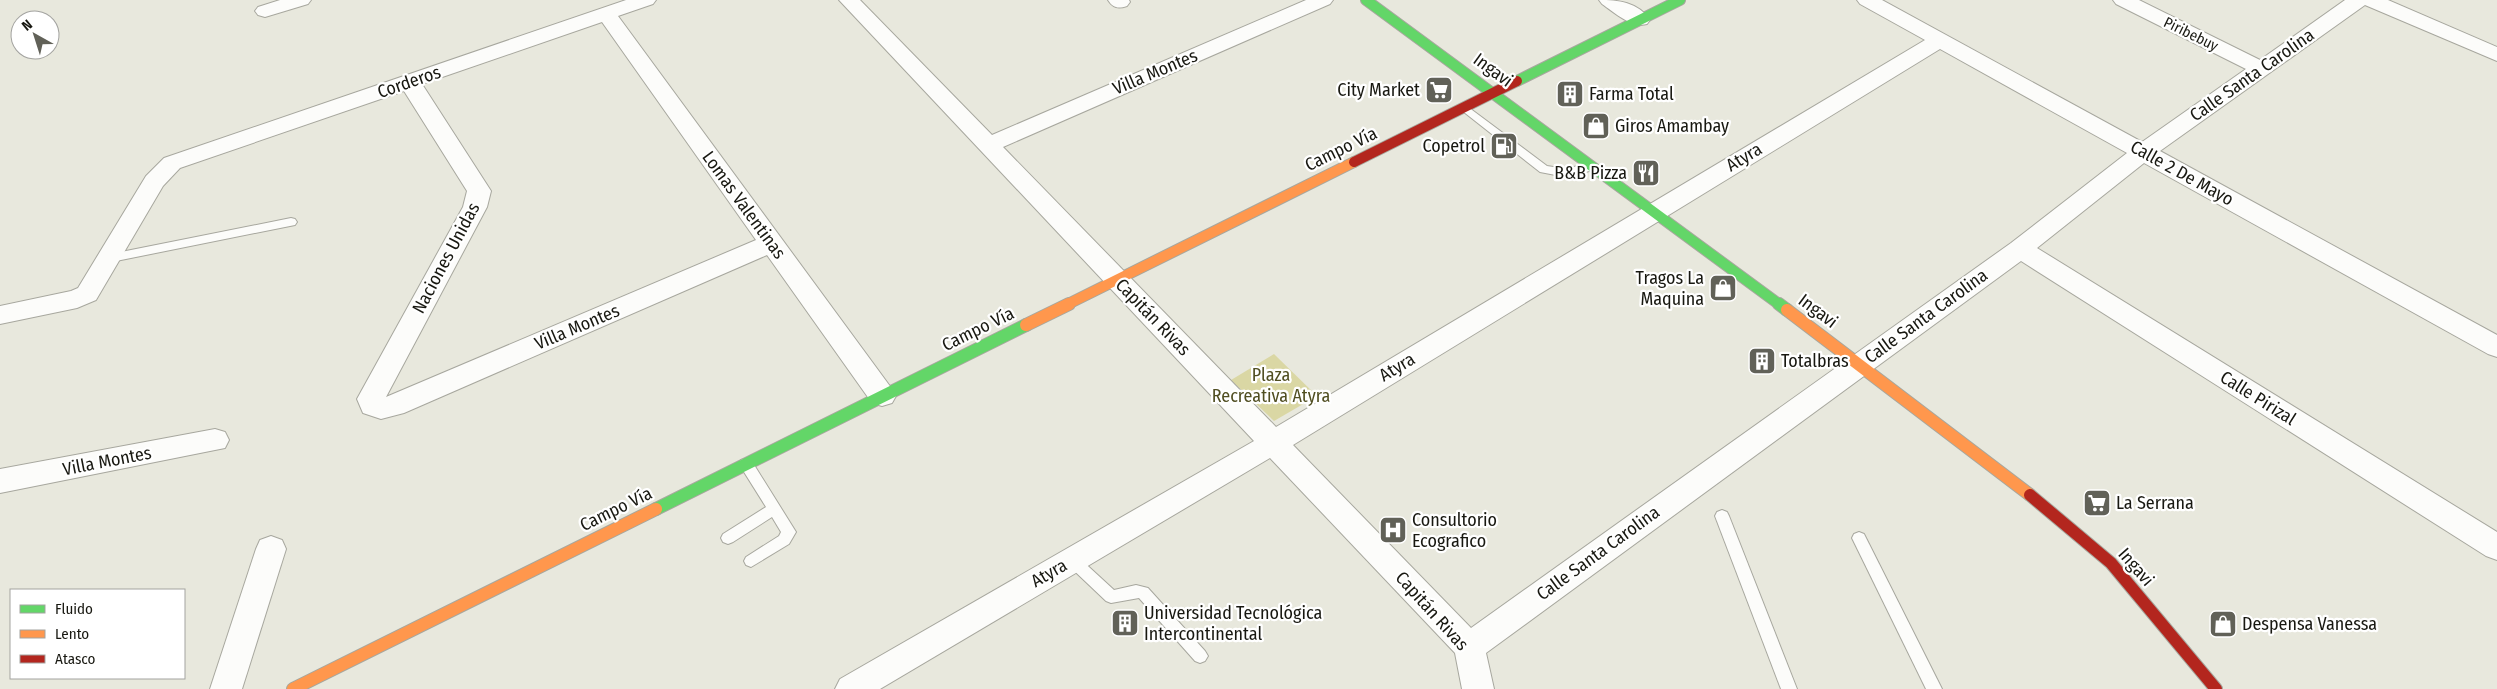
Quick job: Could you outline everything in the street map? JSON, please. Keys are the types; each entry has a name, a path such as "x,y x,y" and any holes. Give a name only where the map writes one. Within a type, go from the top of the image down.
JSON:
{"street":[{"path":"265,11 301,0"},
{"name":"Corderos","path":"106,259 154,181 172,163 646,0"},
{"name":"Capitán Rivas","path":"849,0 1469,647 1478,689"},
{"name":"Villa Montes","path":"988,144 1323,0"},
{"name":"Ingavi","path":"1366,0 1494,92 1860,364 2053,513 2112,563 2216,689"},
{"path":"1609,0 1640,20"},
{"name":"Campo Vía","path":"293,689 1680,0"},
{"name":"Calle 2 De Mayo","path":"1867,0 2497,347"},
{"name":"Piribebuy","path":"2122,0 2260,68"},
{"name":"Calle Santa Carolina","path":"1469,647 2020,249 2143,152 2358,0"},
{"path":"2371,0 2497,55"},
{"name":"Lomas Valentinas","path":"606,14 882,396"},
{"name":"Atyra","path":"851,689 1273,443 1654,211 1940,40"},
{"name":"Naciones Unidas","path":"381,408 373,406 371,399 476,207 480,192 410,82"},
{"name":"Villa Montes","path":"381,408 394,406 772,243"},
{"name":"Calle Pirizal","path":"2020,249 2497,547"},
{"path":"0,315 77,299 87,294 106,259"},
{"name":"Villa Montes","path":"0,481 214,440"},
{"path":"226,689 271,549"}],"lane":[{"path":"1464,107 1544,169 1566,172 1594,166"},
{"path":"106,259 291,222"},
{"path":"746,464 789,532 788,537 751,562"},
{"path":"728,538 774,510"},
{"path":"1722,516 1789,689"},
{"path":"1859,538 1934,689"},
{"path":"1072,560 1111,597 1136,591 1143,592 1200,656"}],"green space":[{"name":"Plaza Recreativa Atyra","path":"1274,354 1317,396 1274,421 1231,380"}],"traffic: fast":[{"path":"1366,0 1787,310"},
{"path":"1517,81 1680,0"},
{"path":"656,509 1026,325"}],"traffic: slow":[{"path":"1026,325 1354,162"},
{"path":"1787,310 2030,495"},
{"path":"293,689 656,509"}],"traffic: jam":[{"path":"1354,162 1517,81"},
{"path":"2030,495 2111,563 2216,689"}],"place":[{"name":"City Market","path":"1439,90"},
{"name":"Farma Total","path":"1570,94"},
{"name":"Giros Amambay","path":"1596,126"},
{"name":"Copetrol","path":"1504,146"},
{"name":"B&B Pizza","path":"1646,173"},
{"name":"Tragos La Maquina","path":"1723,288"},
{"name":"Totalbras","path":"1762,361"},
{"name":"La Serrana","path":"2097,503"},
{"name":"Consultorio Ecografico","path":"1393,530"},
{"name":"Universidad Tecnológica Intercontinental","path":"1125,623"},
{"name":"Despensa Vanessa","path":"2223,624"}]}
